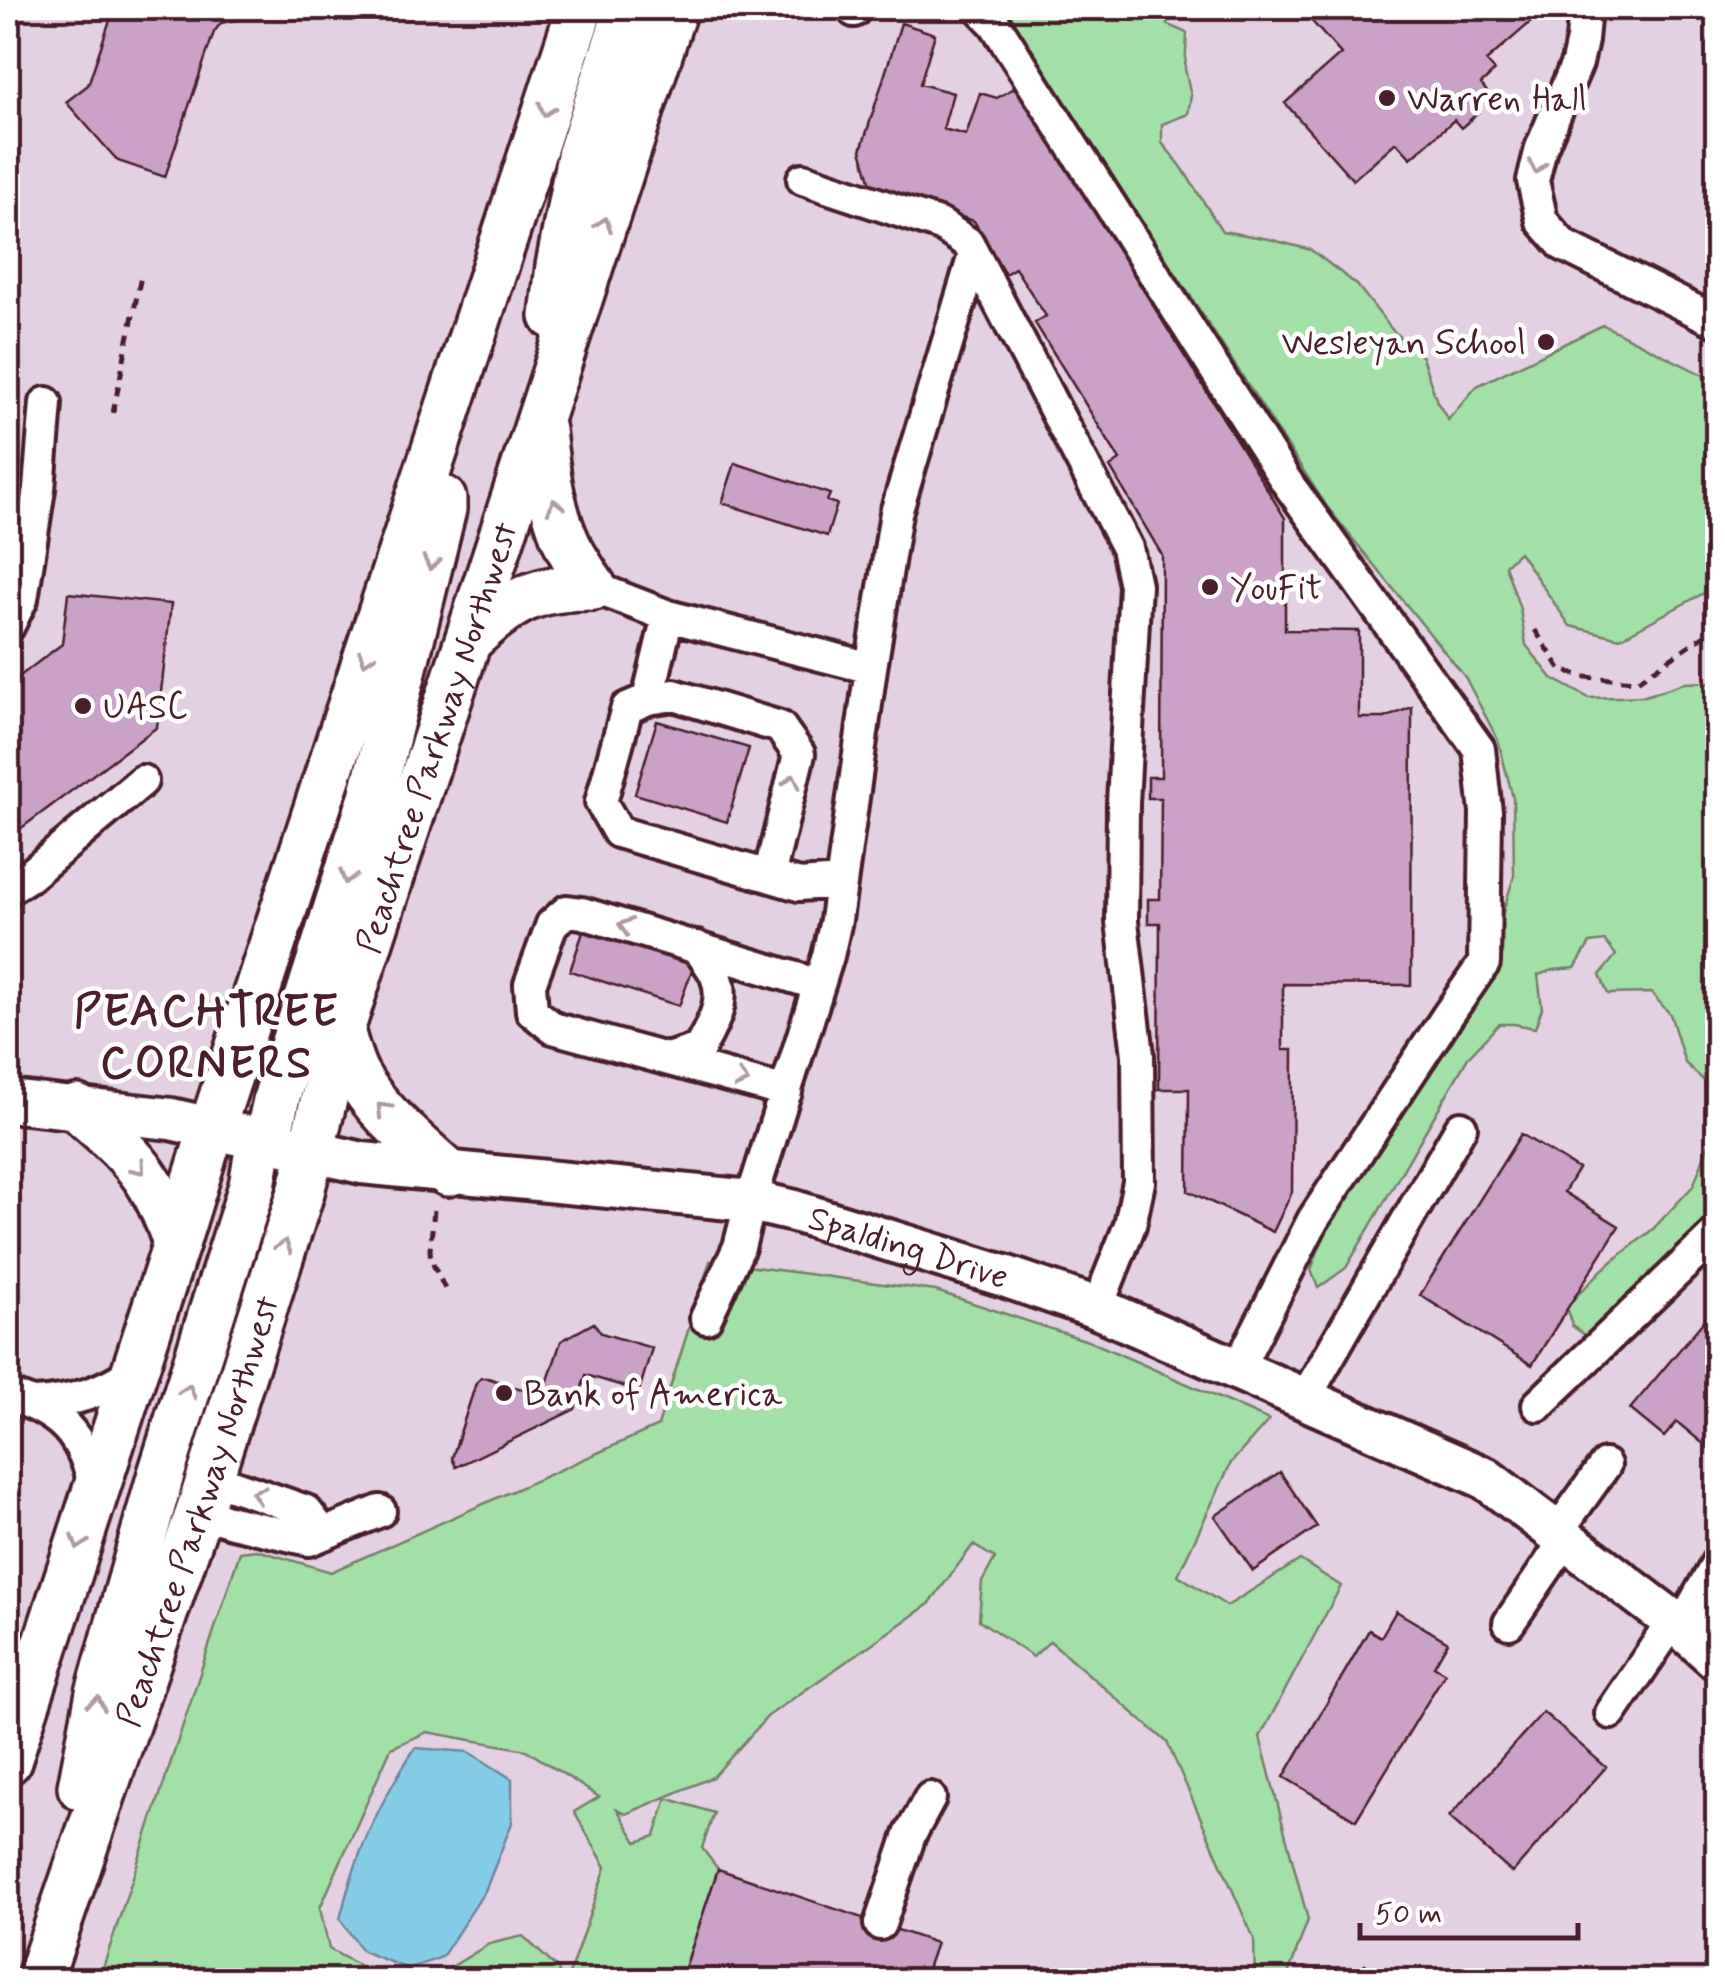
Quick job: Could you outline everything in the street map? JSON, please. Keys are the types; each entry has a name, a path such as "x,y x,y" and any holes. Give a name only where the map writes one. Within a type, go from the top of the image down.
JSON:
{"highway":[{"path":"468,641 518,600 545,590 593,587 569,548 558,520 546,468 546,400 553,313 572,193 590,122 628,8"},
{"name":"Peachtree Parkway Northwest","path":"38,1980 204,1494 302,1192 340,1030 674,8"},
{"path":"9,1752 577,11"},
{"path":"66,1903 83,1768 99,1693 263,1140 372,797 418,619 443,509 440,432"},
{"path":"340,1030 357,1076 442,1192"},
{"path":"77,1108 133,1158 151,1182 176,1244"}],"main road":[{"name":"Spalding Drive","path":"8,1101 171,1119 362,1162 442,1192 751,1201 1004,1276 1097,1308 1486,1478 1677,1624 1718,1660"}],"lane":[{"path":"980,8 996,24 1286,482 1479,750 1486,812 1484,962 1312,1220 1238,1368"},
{"path":"1585,8 1576,63 1541,148 1534,180 1542,221 1563,244 1718,322"},
{"path":"804,180 942,225 968,244 1127,548 1135,585 1123,803 1122,922 1138,1055 1139,1182 1130,1226 1097,1308"},
{"path":"706,1318 739,1247 832,938 896,514 974,256"},
{"path":"8,628 22,599 39,489 46,403"},
{"path":"593,587 668,616 872,668"},
{"path":"648,698 668,616"},
{"path":"769,876 799,754 780,727 674,695 648,698 627,708 601,802 618,832 798,885 841,882"},
{"path":"8,889 29,876 142,781"},
{"path":"786,1092 553,1028 532,1011 530,984 552,924 567,911 819,985"},
{"path":"668,1059 699,1048 714,1022 720,998 717,977 697,947"},
{"path":"1305,1398 1461,1127"},
{"path":"1538,1406 1718,1232"},
{"path":"21,1399 71,1400 94,1394 135,1370"},
{"path":"21,1399 51,1413 77,1438 96,1491"},
{"path":"1509,1623 1605,1465"},
{"path":"204,1494 232,1522 309,1540 380,1511"},
{"path":"1611,1713 1718,1561"},
{"path":"880,1924 910,1836 930,1798"}],"path":[{"path":"113,414 142,276"},
{"path":"1534,630 1560,670 1586,678 1637,681 1718,626"},
{"path":"442,1192 430,1250 447,1293"}],"shaded area":[{"path":"8,8 1717,8 1717,1980 8,1980"}],"green space":[{"path":"1004,8 1157,8 1168,25 1187,33 1185,69 1191,95 1188,114 1162,124 1162,143 1222,231 1311,250 1357,285 1393,331 1422,357 1437,402 1448,420 1477,386 1603,325 1717,382 1717,586 1620,638 1570,626 1519,552 1505,565 1520,609 1526,645 1552,678 1589,698 1645,696 1684,683 1707,682 1717,691 1717,1216 1592,1340 1572,1326 1566,1307 1603,1269 1653,1229 1693,1186 1714,1131 1714,1090 1685,1063 1670,1014 1651,993 1608,994 1600,975 1616,955 1605,941 1590,943 1575,968 1538,975 1542,1008 1535,1028 1499,1024 1469,1056 1346,1268 1318,1288 1311,1270 1333,1210 1496,934 1514,876 1513,798 1498,740 1465,677 1327,507"},
{"path":"710,1261 936,1291 1094,1343 1269,1420 1231,1463 1178,1575 1227,1606 1300,1560 1341,1586 1260,1737 1308,1920 1286,1980 1255,1980 1254,1939 1167,1742 1050,1641 1033,1657 979,1620 982,1582 995,1558 973,1545 929,1604 768,1716 713,1777 626,1814 617,1809 637,1842 655,1836 667,1798 714,1813 702,1848 718,1869 681,1980 567,1980 606,1867 574,1812 599,1797 526,1750 427,1732 391,1748 320,1908 329,1949 385,1980 99,1980 240,1552 257,1550 331,1572 658,1426"},
{"path":"523,1936 558,1969 561,1980 385,1980 435,1977 489,1944"}],"water":[{"path":"415,1748 469,1752 512,1779 512,1823 485,1891 442,1957 408,1969 362,1951 340,1919 370,1830"}],"building":[{"path":"114,8 293,8 221,23 214,32 165,177 118,161 66,102 88,85"},
{"name":"Warren Hall","path":"1300,8 1547,8 1486,61 1495,71 1481,84 1488,93 1475,105 1480,111 1461,128 1454,120 1411,158 1396,142 1353,180 1285,103 1341,54"},
{"path":"901,23 935,34 920,84 953,93 943,129 966,135 980,93 997,98 1016,87 1041,125 1285,518 1285,630 1359,631 1359,718 1385,718 1412,707 1411,985 1283,984 1283,1050 1293,1050 1292,1192 1273,1232 1188,1191 1189,1089 1159,1089 1160,923 1148,923 1148,899 1160,899 1161,798 1148,798 1148,777 1161,777 1162,555 1110,467 1120,460 1035,323 1046,316 1015,268 1005,274 974,221 872,187 861,150"},
{"path":"735,463 830,494 827,501 837,504 827,536 722,503"},
{"name":"UASC","path":"68,593 171,604 157,727 8,838 8,685 62,644"},
{"path":"657,721 749,748 727,822 635,794"},
{"path":"584,929 694,965 679,1006 570,971"},
{"path":"1521,1134 1578,1169 1564,1192 1619,1226 1532,1365 1420,1295"},
{"path":"1713,1310 1718,1314 1718,1456 1677,1422 1664,1437 1630,1409"},
{"name":"Bank of America","path":"594,1323 601,1333 652,1348 639,1391 586,1375 575,1409 456,1467 452,1458 476,1383 488,1378 543,1396 561,1341"},
{"path":"1280,1472 1317,1527 1253,1571 1215,1516"},
{"path":"1396,1611 1448,1642 1434,1666 1445,1673 1356,1820 1284,1777 1369,1630 1381,1637"},
{"path":"1543,1712 1606,1767 1512,1873 1449,1817"},
{"path":"718,1869 936,1943 923,1980 681,1980"},
{"path":"1365,1964 1383,1980 1350,1980"}],"place":[{"name":"Warren Hall","path":"1387,98"},
{"name":"Wesleyan School","path":"1546,342"},
{"name":"YouFit","path":"1210,587"},
{"name":"UASC","path":"83,706"},
{"name":"Bank of America","path":"504,1393"}],"district":[{"name":"PEACHTREE CORNERS","path":"207,1035"}]}
